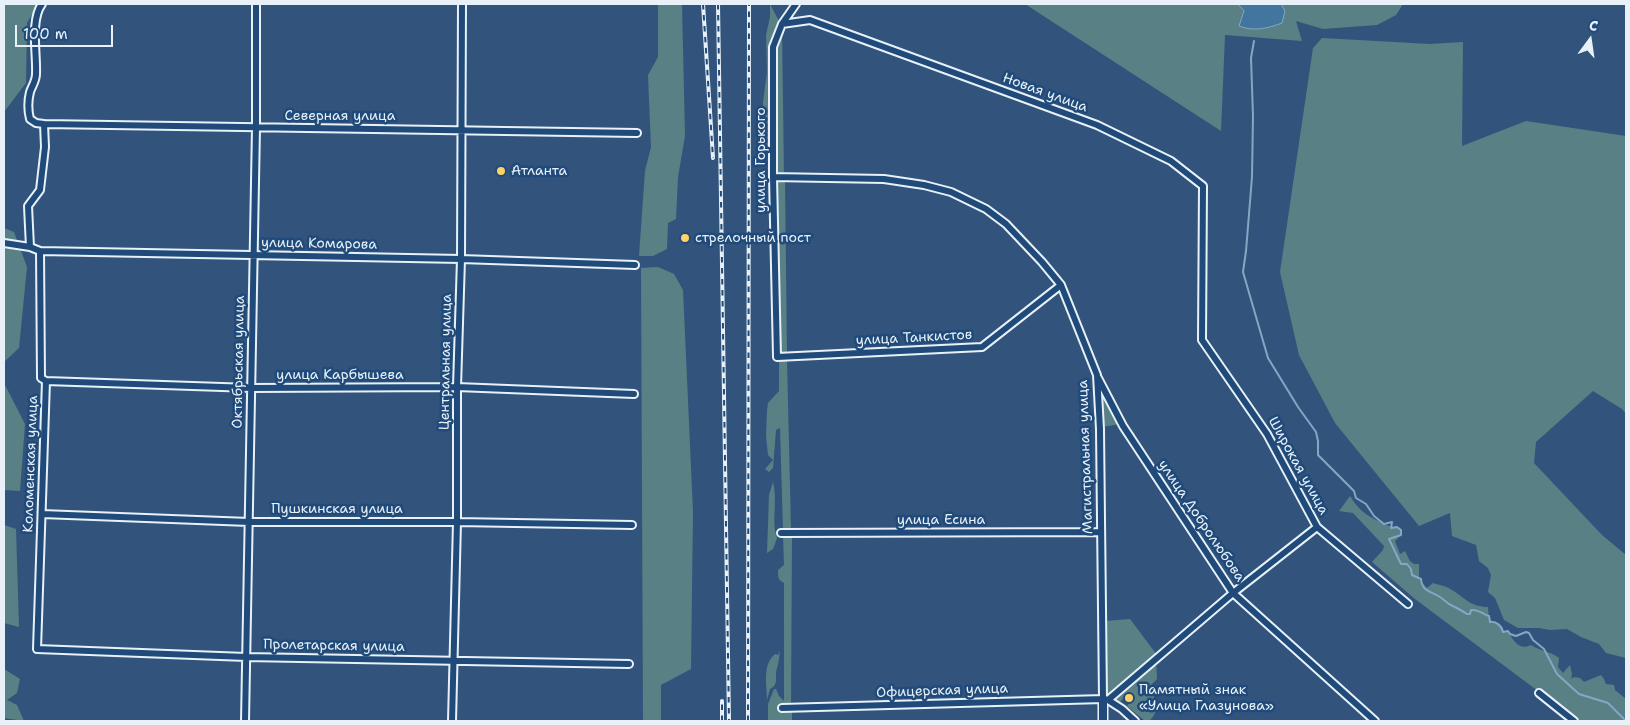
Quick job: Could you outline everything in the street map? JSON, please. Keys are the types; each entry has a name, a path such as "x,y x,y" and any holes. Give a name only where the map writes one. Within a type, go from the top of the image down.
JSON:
{"street":[{"name":"Октябрьская улица","path":"246,721 256,128 256,4"},
{"name":"Центральная улица","path":"452,721 457,522 457,387 461,259 462,4"},
{"path":"782,24 796,4"},
{"path":"30,247 28,206 40,190 45,147 44,124 30,120 28,112 30,92 35,83 36,26 40,6"},
{"name":"Новая улица","path":"782,24 810,20 1097,125 1171,161 1203,186 1202,277"},
{"name":"улица Горького","path":"777,357 773,177 773,47 782,24"},
{"name":"Северная улица","path":"44,124 637,133"},
{"name":"Магистральная улица","path":"773,177 884,180 924,185 951,192 986,209 1006,224 1061,285 1097,375 1106,699 1103,721"},
{"name":"улица Комарова","path":"4,243 30,247 40,251 635,264"},
{"name":"Коломенская улица","path":"39,649 36,649 46,381 41,378 40,251"},
{"name":"Широкая улица","path":"1106,699 1233,593 1318,527 1267,434 1202,340 1202,277"},
{"name":"улица Танкистов","path":"777,357 982,347 1061,285"},
{"name":"улица Добролюбова","path":"1097,375 1123,426 1233,593 1375,721"},
{"name":"улица Карбышева","path":"46,381 251,388 457,387 634,394"},
{"name":"Пушкинская улица","path":"42,514 249,522 457,522 632,525"},
{"path":"1318,527 1408,604"},
{"name":"улица Есина","path":"782,533 1101,532"},
{"name":"Пролетарская улица","path":"39,649 246,657 629,664"},
{"path":"1539,693 1574,721"},
{"path":"1106,699 1122,709 1135,721"},
{"name":"Офицерская улица","path":"782,708 1106,699"}],"green space":[{"path":"4,4 38,4 27,23 26,83 4,112"},
{"path":"658,4 682,4 685,136 678,177 676,219 668,223 667,249 653,256 639,256 645,171 651,147 648,75 658,57"},
{"path":"770,4 780,23 771,46 771,151 767,151 763,145 763,102 767,72 766,35 770,17"},
{"path":"1025,4 1403,4 1396,15 1377,25 1323,29 1296,21 1302,41 1225,35 1221,131"},
{"path":"782,29 784,175 775,175 775,48"},
{"path":"1322,38 1430,44 1463,42 1462,146 1526,121 1626,136 1626,414 1622,409 1593,391 1536,442 1534,463 1602,535 1626,555 1626,658 1606,653 1599,644 1567,629 1518,628 1504,620 1495,598 1488,592 1491,575 1488,568 1479,561 1476,545 1452,536 1450,513 1419,526 1335,423 1299,355 1280,272 1313,48"},
{"path":"775,180 785,180 787,355 779,354"},
{"path":"4,228 14,232 27,267 19,348 4,362"},
{"path":"658,267 674,274 683,290 693,512 691,669 661,685 661,721 643,721 641,268"},
{"path":"779,360 787,360 791,530 783,530 780,428 776,430 773,468 769,472 765,469 773,460 768,455 766,436 767,411 768,403 779,391"},
{"path":"4,383 25,424 20,491 4,490"},
{"path":"1099,386 1120,424 1102,427"},
{"path":"773,482 775,532 777,538 773,549 767,553 769,495"},
{"path":"1350,496 1354,503 1368,516 1401,531 1401,535 1395,541 1400,554 1405,551 1410,561 1414,564 1419,564 1419,579 1427,588 1433,583 1443,586 1468,602 1488,607 1489,620 1498,623 1503,628 1503,632 1508,631 1517,644 1523,647 1531,645 1556,656 1559,658 1558,667 1563,673 1570,665 1571,679 1574,677 1580,678 1584,682 1601,675 1606,684 1614,685 1615,690 1626,699 1626,715 1623,720 1578,721 1415,599 1372,562 1383,550 1384,546 1353,513 1339,511"},
{"path":"4,525 16,529 19,627 4,623"},
{"path":"783,535 792,535 791,705 780,706 780,710 792,710 792,721 768,721 768,704 774,689 776,689 784,701 784,583 778,576 778,570 784,565"},
{"path":"1130,619 1157,655 1111,694 1106,695 1105,621"},
{"path":"780,651 776,682 770,689 767,700 766,681 768,664 771,658 775,654 778,655"},
{"path":"1156,660 1157,679 1149,687 1158,706 1153,717 1149,721 1145,721 1127,706 1134,697 1129,692 1120,702 1113,698"},
{"path":"4,669 20,679 17,693 7,700 17,705 24,721 4,718"}],"water":[{"path":"1238,4 1281,4 1285,11 1282,23 1261,29 1239,26 1244,11"}],"waterway":[{"path":"1254,41 1251,58 1253,116 1252,177 1243,272 1268,358 1316,432 1318,455 1354,491 1356,498 1366,504 1374,516 1384,524 1392,522 1391,528 1397,527 1401,530 1401,535 1389,539 1401,564 1407,564 1411,569 1412,575 1421,579 1425,589 1467,614 1474,610 1489,616 1490,622 1498,624 1503,632 1508,631 1516,636 1526,632 1529,633 1533,640 1544,649 1557,674 1579,694 1608,703 1626,721"}],"railway":[{"path":"703,4 713,158"},
{"path":"718,4 729,721"},
{"path":"748,721 749,4"},
{"path":"722,701 722,721"}],"place":[{"name":"Атланта","path":"501,171"},
{"name":"стрелочный пост","path":"685,238"},
{"name":"Памятный знак «Улица Глазунова»","path":"1129,698"}]}
